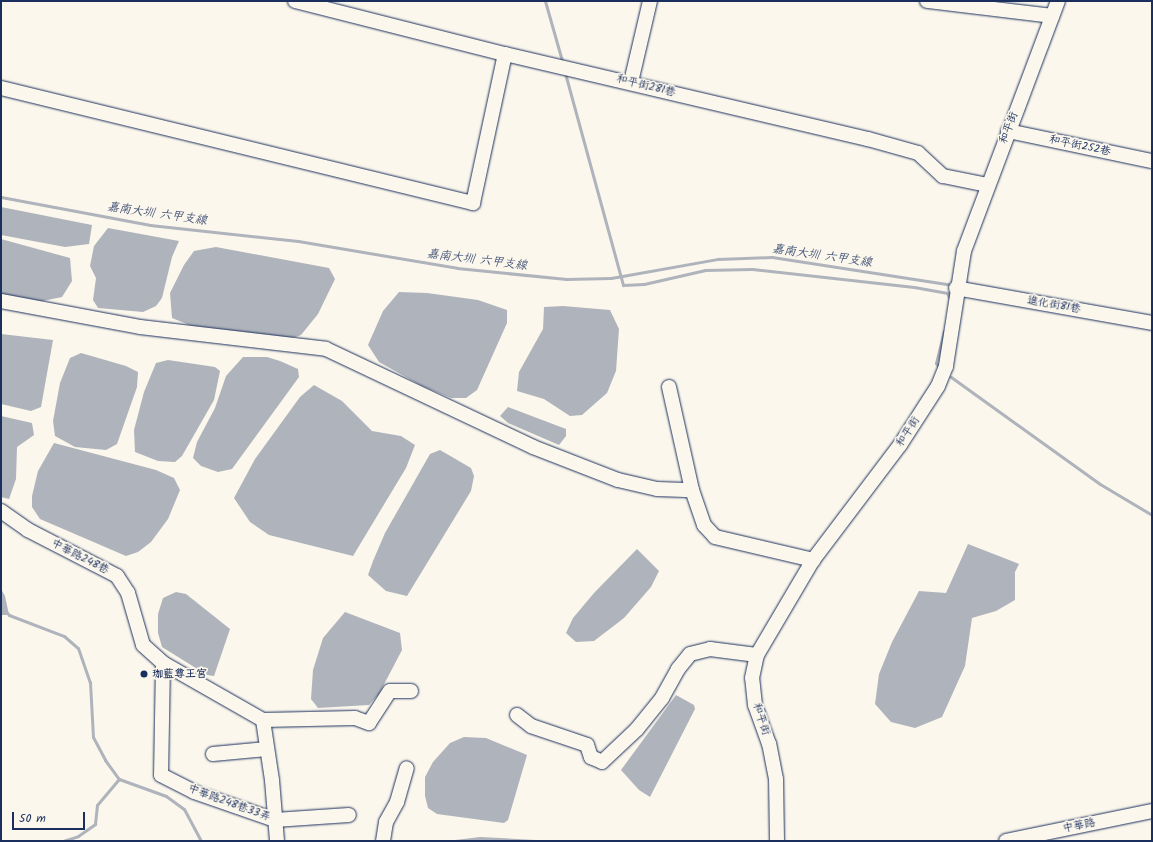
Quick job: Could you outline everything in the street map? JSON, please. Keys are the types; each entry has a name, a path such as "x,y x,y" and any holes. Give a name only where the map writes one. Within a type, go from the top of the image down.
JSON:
{"street":[{"name":"和平街281巷","path":"295,1 505,54 631,82 897,147 918,153 943,176 988,185"},
{"path":"631,82 650,1"},
{"path":"927,1 1052,16"},
{"name":"和平街","path":"777,841 776,779 769,744 755,705 752,678 757,654 812,560 900,445 938,386 946,366 956,288 968,239 1058,1"},
{"path":"1,88 473,203 505,54"},
{"name":"和平街252巷","path":"1008,131 1152,161"},
{"name":"進化街81巷","path":"956,288 1152,322"},
{"path":"1,301 140,327 326,349 533,447 618,480 657,490 692,490"},
{"path":"669,386 692,490 704,525 715,537 812,560"},
{"name":"中華路248巷","path":"1,511 28,530 117,576 128,593 143,645 163,663 263,720"},
{"path":"517,715 530,726 588,745 591,757 602,762 637,729 662,698 678,669 690,654 710,649 757,654"},
{"name":"中華路248巷33弄","path":"163,663 161,775 194,792 275,820"},
{"path":"277,841 263,720 355,718 369,723 390,690 410,691"},
{"path":"213,754 267,749"},
{"path":"383,841 386,822 397,802 407,768"},
{"name":"中華路","path":"1006,841 1152,811"},
{"path":"275,820 349,815"}],"shaded area":[{"path":"1,207 92,225 89,244 65,247 1,235"},
{"path":"108,228 179,241 172,257 162,298 156,306 143,312 98,308 93,300 96,278 90,266 94,246"},
{"path":"1,239 70,258 72,281 62,297 33,303 1,295"},
{"path":"216,247 329,268 335,279 318,314 301,335 288,340 194,327 172,318 170,293 184,265 194,251"},
{"path":"399,292 427,293 478,300 507,310 507,323 477,390 466,398 451,398 422,386 379,362 368,345 383,311"},
{"path":"563,306 610,310 619,329 616,371 607,393 582,415 570,416 544,399 517,391 519,372 543,329 544,307"},
{"path":"1,334 53,340 41,407 31,411 1,404"},
{"path":"81,353 126,366 138,372 137,387 117,444 106,450 75,447 55,436 53,421 60,383 70,358"},
{"path":"243,357 267,357 280,361 298,369 299,377 232,469 218,472 201,466 193,458 197,442 215,408 226,376"},
{"path":"168,360 215,367 220,371 214,400 182,456 175,462 158,461 135,452 134,430 144,392 156,363"},
{"path":"314,385 342,401 372,431 401,436 415,445 406,468 353,556 269,535 250,522 234,498 255,459 300,397"},
{"path":"508,407 566,429 566,436 559,445 508,423 500,416"},
{"path":"1,416 32,423 34,435 17,447 16,479 9,499 1,497"},
{"path":"54,443 156,470 174,478 180,490 168,519 151,542 138,552 126,556 40,519 32,507 32,496 38,471"},
{"path":"440,450 471,468 474,476 471,491 407,596 386,591 368,575 373,561 385,533 430,454"},
{"path":"968,544 1019,564 1015,572 1015,600 996,611 972,618 965,666 942,717 915,728 891,722 875,704 879,674 892,642 919,591 946,593"},
{"path":"637,549 659,571 651,587 624,618 594,641 576,642 566,633 573,618 594,593"},
{"path":"1,589 5,596 9,615 1,615"},
{"path":"176,592 186,594 230,629 214,676 207,675 162,647 158,633 158,614 163,598"},
{"path":"345,612 400,633 402,650 379,694 369,705 318,708 311,699 313,670 323,638"},
{"path":"676,695 694,705 695,709 650,797 639,790 621,770"},
{"path":"464,737 486,738 527,755 508,820 504,823 437,814 428,808 425,796 425,777 433,762 450,743"}],"waterway":[{"path":"545,1 563,64"},
{"path":"565,73 623,285 644,284 705,270 752,269 914,287 947,293 951,301"},
{"name":"嘉南大圳 六甲支線","path":"1,197 150,225 298,241 457,268 566,279 611,278 718,259 772,257 953,285"},
{"path":"939,367 936,363 944,331"},
{"path":"951,377 1100,484 1152,515"},
{"path":"1,606 9,615 64,636 78,648 90,682 93,737 105,760 119,779 166,796 184,809 201,841"},
{"path":"63,841 78,836 95,824 97,805 119,779"},
{"path":"455,841 480,838 535,841"}],"place":[{"name":"珈藍尊王宮","path":"144,674"}]}
